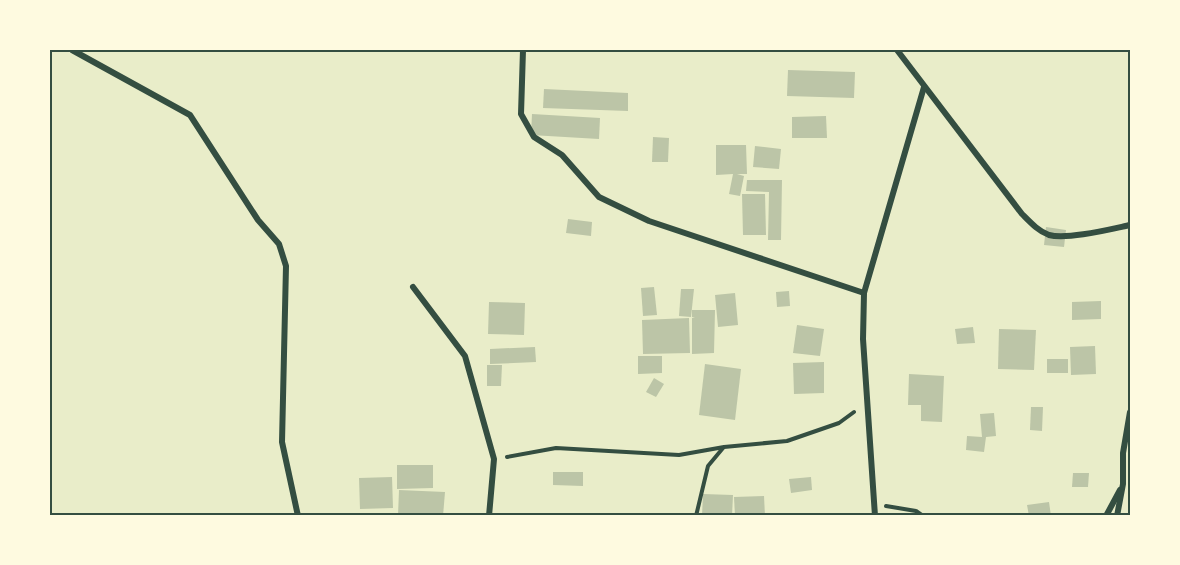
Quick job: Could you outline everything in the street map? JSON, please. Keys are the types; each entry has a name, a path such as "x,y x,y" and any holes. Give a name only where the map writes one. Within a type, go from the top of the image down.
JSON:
{"street":[{"path":"72,50 190,115 258,220 279,244 286,266 282,442 298,516"},
{"path":"523,50 521,114 534,137 562,155 599,197 649,221 864,293"},
{"path":"897,50 1015,205 1033,225 1050,235 1070,235 1131,225"},
{"path":"875,516 863,339 864,293 924,87"},
{"path":"413,287 465,356 494,459 489,516"},
{"path":"1117,516 1123,484 1123,453 1131,412"},
{"path":"1106,516 1123,484"}],"path":[{"path":"494,459 556,448 679,455 724,447 787,441 839,423 867,402"},
{"path":"696,516 708,466 724,447"},
{"path":"874,503 916,511 923,516"}],"building":[{"path":"788,70 855,72 854,98 787,96"},
{"path":"544,89 628,93 628,111 543,108"},
{"path":"532,114 600,118 599,139 531,135"},
{"path":"826,116 827,138 792,138 792,117"},
{"path":"653,137 669,138 668,162 652,162"},
{"path":"716,145 746,145 747,174 737,174 744,176 740,196 729,194 733,174 716,175"},
{"path":"755,146 781,149 779,169 753,167"},
{"path":"747,180 782,180 781,240 768,240 769,192 746,191"},
{"path":"742,194 765,194 766,235 743,235"},
{"path":"568,219 592,222 591,236 566,233"},
{"path":"1046,227 1066,230 1064,247 1044,245"},
{"path":"654,287 657,315 643,316 641,288"},
{"path":"681,289 694,289 691,317 679,316"},
{"path":"789,291 790,306 777,307 776,292"},
{"path":"735,293 738,325 718,327 715,295"},
{"path":"1101,301 1101,319 1072,320 1072,302"},
{"path":"489,302 525,303 524,335 488,334"},
{"path":"692,310 715,310 714,353 692,354 692,318 695,317 692,317"},
{"path":"689,318 690,353 643,354 642,320"},
{"path":"797,325 824,329 820,356 793,353"},
{"path":"973,327 975,343 957,344 955,329"},
{"path":"999,329 1036,330 1034,370 998,369"},
{"path":"1095,346 1096,374 1071,375 1070,347"},
{"path":"535,347 536,362 490,364 490,349"},
{"path":"638,356 662,356 662,373 638,374"},
{"path":"1047,359 1068,359 1068,373 1047,373"},
{"path":"824,362 824,393 794,394 793,363"},
{"path":"705,364 741,369 735,420 699,415"},
{"path":"487,365 502,365 501,386 487,386"},
{"path":"909,374 944,376 942,422 921,421 921,405 908,405"},
{"path":"654,378 664,384 656,397 646,392"},
{"path":"1031,407 1043,407 1042,431 1030,430"},
{"path":"994,413 996,436 986,437 984,452 966,450 967,436 982,437 980,414"},
{"path":"397,465 433,465 433,488 397,489"},
{"path":"553,472 583,472 583,486 553,485"},
{"path":"1073,473 1089,473 1088,487 1072,487"},
{"path":"392,477 393,508 360,509 359,478"},
{"path":"811,477 812,490 791,493 789,479"},
{"path":"399,490 445,492 443,516 398,516"},
{"path":"703,494 733,495 732,516 702,516"},
{"path":"764,496 765,516 735,516 734,497"},
{"path":"1049,502 1051,516 1029,516 1027,505"}]}
